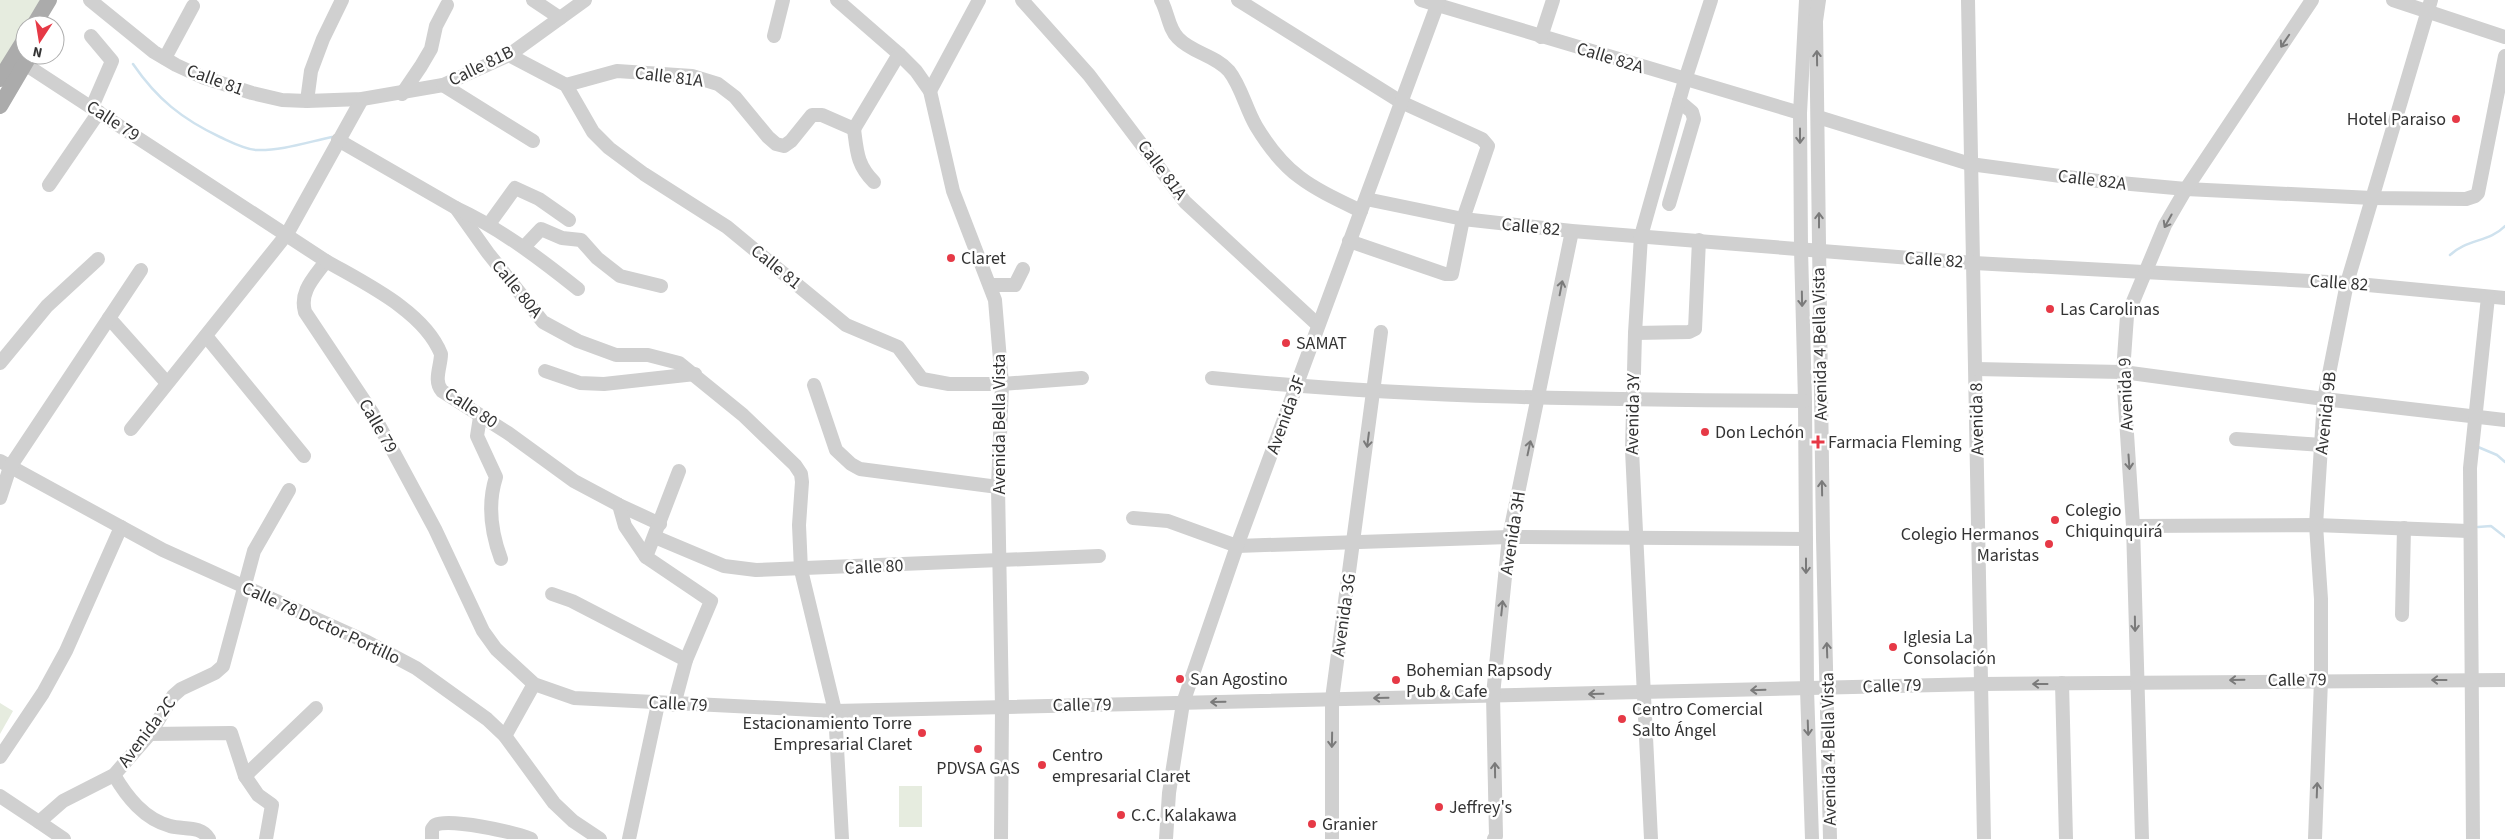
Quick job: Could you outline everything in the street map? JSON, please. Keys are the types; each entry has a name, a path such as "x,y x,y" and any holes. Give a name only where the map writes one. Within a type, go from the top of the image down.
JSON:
{"main road":[{"path":"40,15 49,0"},
{"path":"52,15 62,0"},
{"path":"0,79 16,65"},
{"path":"0,106 20,65"}],"street":[{"name":"Calle 81","path":"90,0 165,58 202,77 252,93 282,100 362,99"},
{"path":"307,101 312,70 323,39 342,0"},
{"path":"533,0 560,18"},
{"name":"Calle 81B","path":"362,99 402,94 443,85 509,55 582,0"},
{"path":"774,36 783,0"},
{"name":"Avenida Bella Vista","path":"837,0 899,54 916,71 930,91 954,191 995,300 1002,384 998,487 1002,706 1001,839"},
{"path":"930,91 979,0"},
{"name":"Calle 81A","path":"1022,0 1100,88 1185,202 1318,325"},
{"name":"Calle 82","path":"1161,0 1176,37 1185,44 1207,54 1229,72 1256,126 1286,167 1313,188 1364,205 1463,220 1819,252 1974,263 2347,283 2505,298"},
{"path":"1238,0 1401,102 1482,139 1488,146 1463,220 1453,272 1448,275 1350,241"},
{"name":"Calle 82A","path":"1421,0 1438,2 1541,37 1800,114"},
{"path":"1541,37 1553,0"},
{"name":"Avenida 3Y","path":"1651,839 1632,450 1632,400 1641,236 1685,80 1711,0"},
{"name":"Avenida 4 Bella Vista","path":"1806,0 1800,114 1805,401 1807,689 1812,839"},
{"name":"Avenida 4 Bella Vista","path":"1819,0 1816,21 1819,252 1830,839"},
{"name":"Avenida 8","path":"1968,0 1984,839"},
{"name":"Avenida 9","path":"2142,839 2133,526 2123,372 2127,316 2165,225 2186,189 2312,0"},
{"path":"2393,0 2429,6 2505,37"},
{"name":"Avenida 3F","path":"1166,839 1169,793 1183,703 1237,546 1298,387 1318,325 1438,2"},
{"path":"402,94 422,66 431,48 436,26 447,5"},
{"path":"165,58 193,6"},
{"name":"Avenida 9B","path":"2315,839 2321,680 2321,599 2316,524 2324,399 2347,283 2429,6"},
{"path":"48,185 95,110 112,61 91,36"},
{"path":"874,182 863,171 858,158 854,128 899,54"},
{"path":"509,55 566,85"},
{"name":"Calle 82A","path":"1818,117 1970,164 2098,181 2186,189 2372,198 2466,199 2476,196 2478,193 2505,56"},
{"name":"Calle 79","path":"31,65 95,110 326,261 304,292 305,312 373,414 434,529 483,631 496,649 534,684 574,698 674,705 835,711 1981,684 2505,680"},
{"name":"Calle 81A","path":"566,85 617,72 692,76 718,84 735,97 768,137 776,144 784,146 791,141 812,115 822,115 854,128"},
{"path":"443,85 533,141"},
{"name":"Calle 81","path":"566,85 593,132 604,144 644,174 727,227 846,325 898,347 922,378 949,384 1002,384 1082,378"},
{"path":"130,429 287,234 362,99"},
{"path":"1668,204 1694,119 1692,112 1679,101"},
{"name":"Calle 80A","path":"338,140 456,208 488,253 543,322 578,341 616,355 648,355 679,363 695,374 743,415 795,465 801,474 799,525 801,570 835,711 842,839"},
{"path":"489,224 515,188 539,199 569,220"},
{"path":"456,208 489,224 578,289"},
{"path":"524,248 541,229 562,238 581,240 597,258 620,276 661,286"},
{"name":"Avenida 3H","path":"1496,838 1494,696 1509,537 1540,397 1572,231"},
{"path":"1635,333 1689,332 1695,328 1699,240"},
{"path":"0,363 47,306 98,259"},
{"name":"Calle 80","path":"326,261 385,295 421,325 441,354 438,386 480,417 508,433 574,480 619,505 660,524"},
{"path":"0,498 5,464 141,270"},
{"path":"990,285 1015,285 1023,270"},
{"path":"2473,839 2468,531 2474,416 2488,297"},
{"path":"109,318 168,383"},
{"name":"Avenida 3G","path":"1332,839 1332,699 1355,542 1381,332"},
{"path":"206,336 304,456"},
{"path":"1976,368 2123,372 2324,399 2505,420"},
{"path":"545,371 580,383 604,384 695,374"},
{"path":"1212,378 1298,387 1374,392 1632,400 1805,401"},
{"path":"814,385 836,450 851,464 860,469 998,487"},
{"path":"480,417 477,436 496,477 492,490 490,527 501,559"},
{"path":"2236,439 2322,445"},
{"name":"Calle 78 Doctor Portillo","path":"5,464 163,550 367,642 416,668 455,694 505,736 554,802 573,821 600,839"},
{"path":"646,557 660,524 678,471"},
{"name":"Avenida 2C","path":"38,822 63,801 114,775 150,734 173,696 181,689 215,673 223,666 243,587 257,545 289,490"},
{"path":"619,505 625,526 646,557 711,601 686,660 674,705"},
{"path":"1133,518 1168,521 1237,546 1509,537 1806,539"},
{"path":"2133,526 2316,524 2468,531"},
{"path":"0,757 43,693 66,651 121,527"},
{"path":"2402,615 2404,528"},
{"name":"Calle 80","path":"655,537 724,566 756,570 801,570 1099,556"},
{"path":"552,594 572,601 686,660"},
{"path":"505,736 534,684"},
{"path":"2062,684 2066,839"},
{"path":"629,839 658,704"},
{"path":"245,776 316,708"},
{"path":"150,734 219,731 231,733 245,776 258,795 272,805 266,839"},
{"path":"114,775 128,798 151,816 170,826 198,830 210,839"},
{"path":"0,796 64,839"},
{"path":"432,839 432,829 435,825 445,823 504,830 531,839"}],"shaded area":[{"path":"0,0 40,0 33,15 15,15 15,51 0,79"},
{"path":"0,703 13,711 0,734"},
{"path":"899,786 922,786 922,827 899,827"}],"waterway":[{"path":"133,64 151,88 171,107 206,130 242,147 256,150 275,149 332,137"},
{"path":"2450,255 2463,246 2492,235 2505,226"},
{"path":"2478,447 2497,455 2505,462"},
{"path":"2478,527 2491,526 2505,537"}],"place":[{"name":"Hotel Paraiso","path":"2456,119"},
{"name":"Claret","path":"951,258"},
{"name":"Las Carolinas","path":"2050,309"},
{"name":"SAMAT","path":"1286,343"},
{"name":"Don Lechón","path":"1705,432"},
{"name":"Farmacia Fleming","path":"1818,442"},
{"name":"Colegio Chiquinquirá","path":"2055,520"},
{"name":"Colegio Hermanos Maristas","path":"2049,544"},
{"name":"Iglesia La Consolación","path":"1893,647"},
{"name":"San Agostino","path":"1180,679"},
{"name":"Bohemian Rapsody Pub & Cafe","path":"1396,680"},
{"name":"Centro Comercial Salto Ángel","path":"1622,719"},
{"name":"Estacionamiento Torre Empresarial Claret","path":"922,733"},
{"name":"PDVSA GAS","path":"978,749"},
{"name":"Centro empresarial Claret","path":"1042,765"},
{"name":"Jeffrey's","path":"1439,807"},
{"name":"C.C. Kalakawa","path":"1121,815"},
{"name":"Granier","path":"1312,824"}]}
